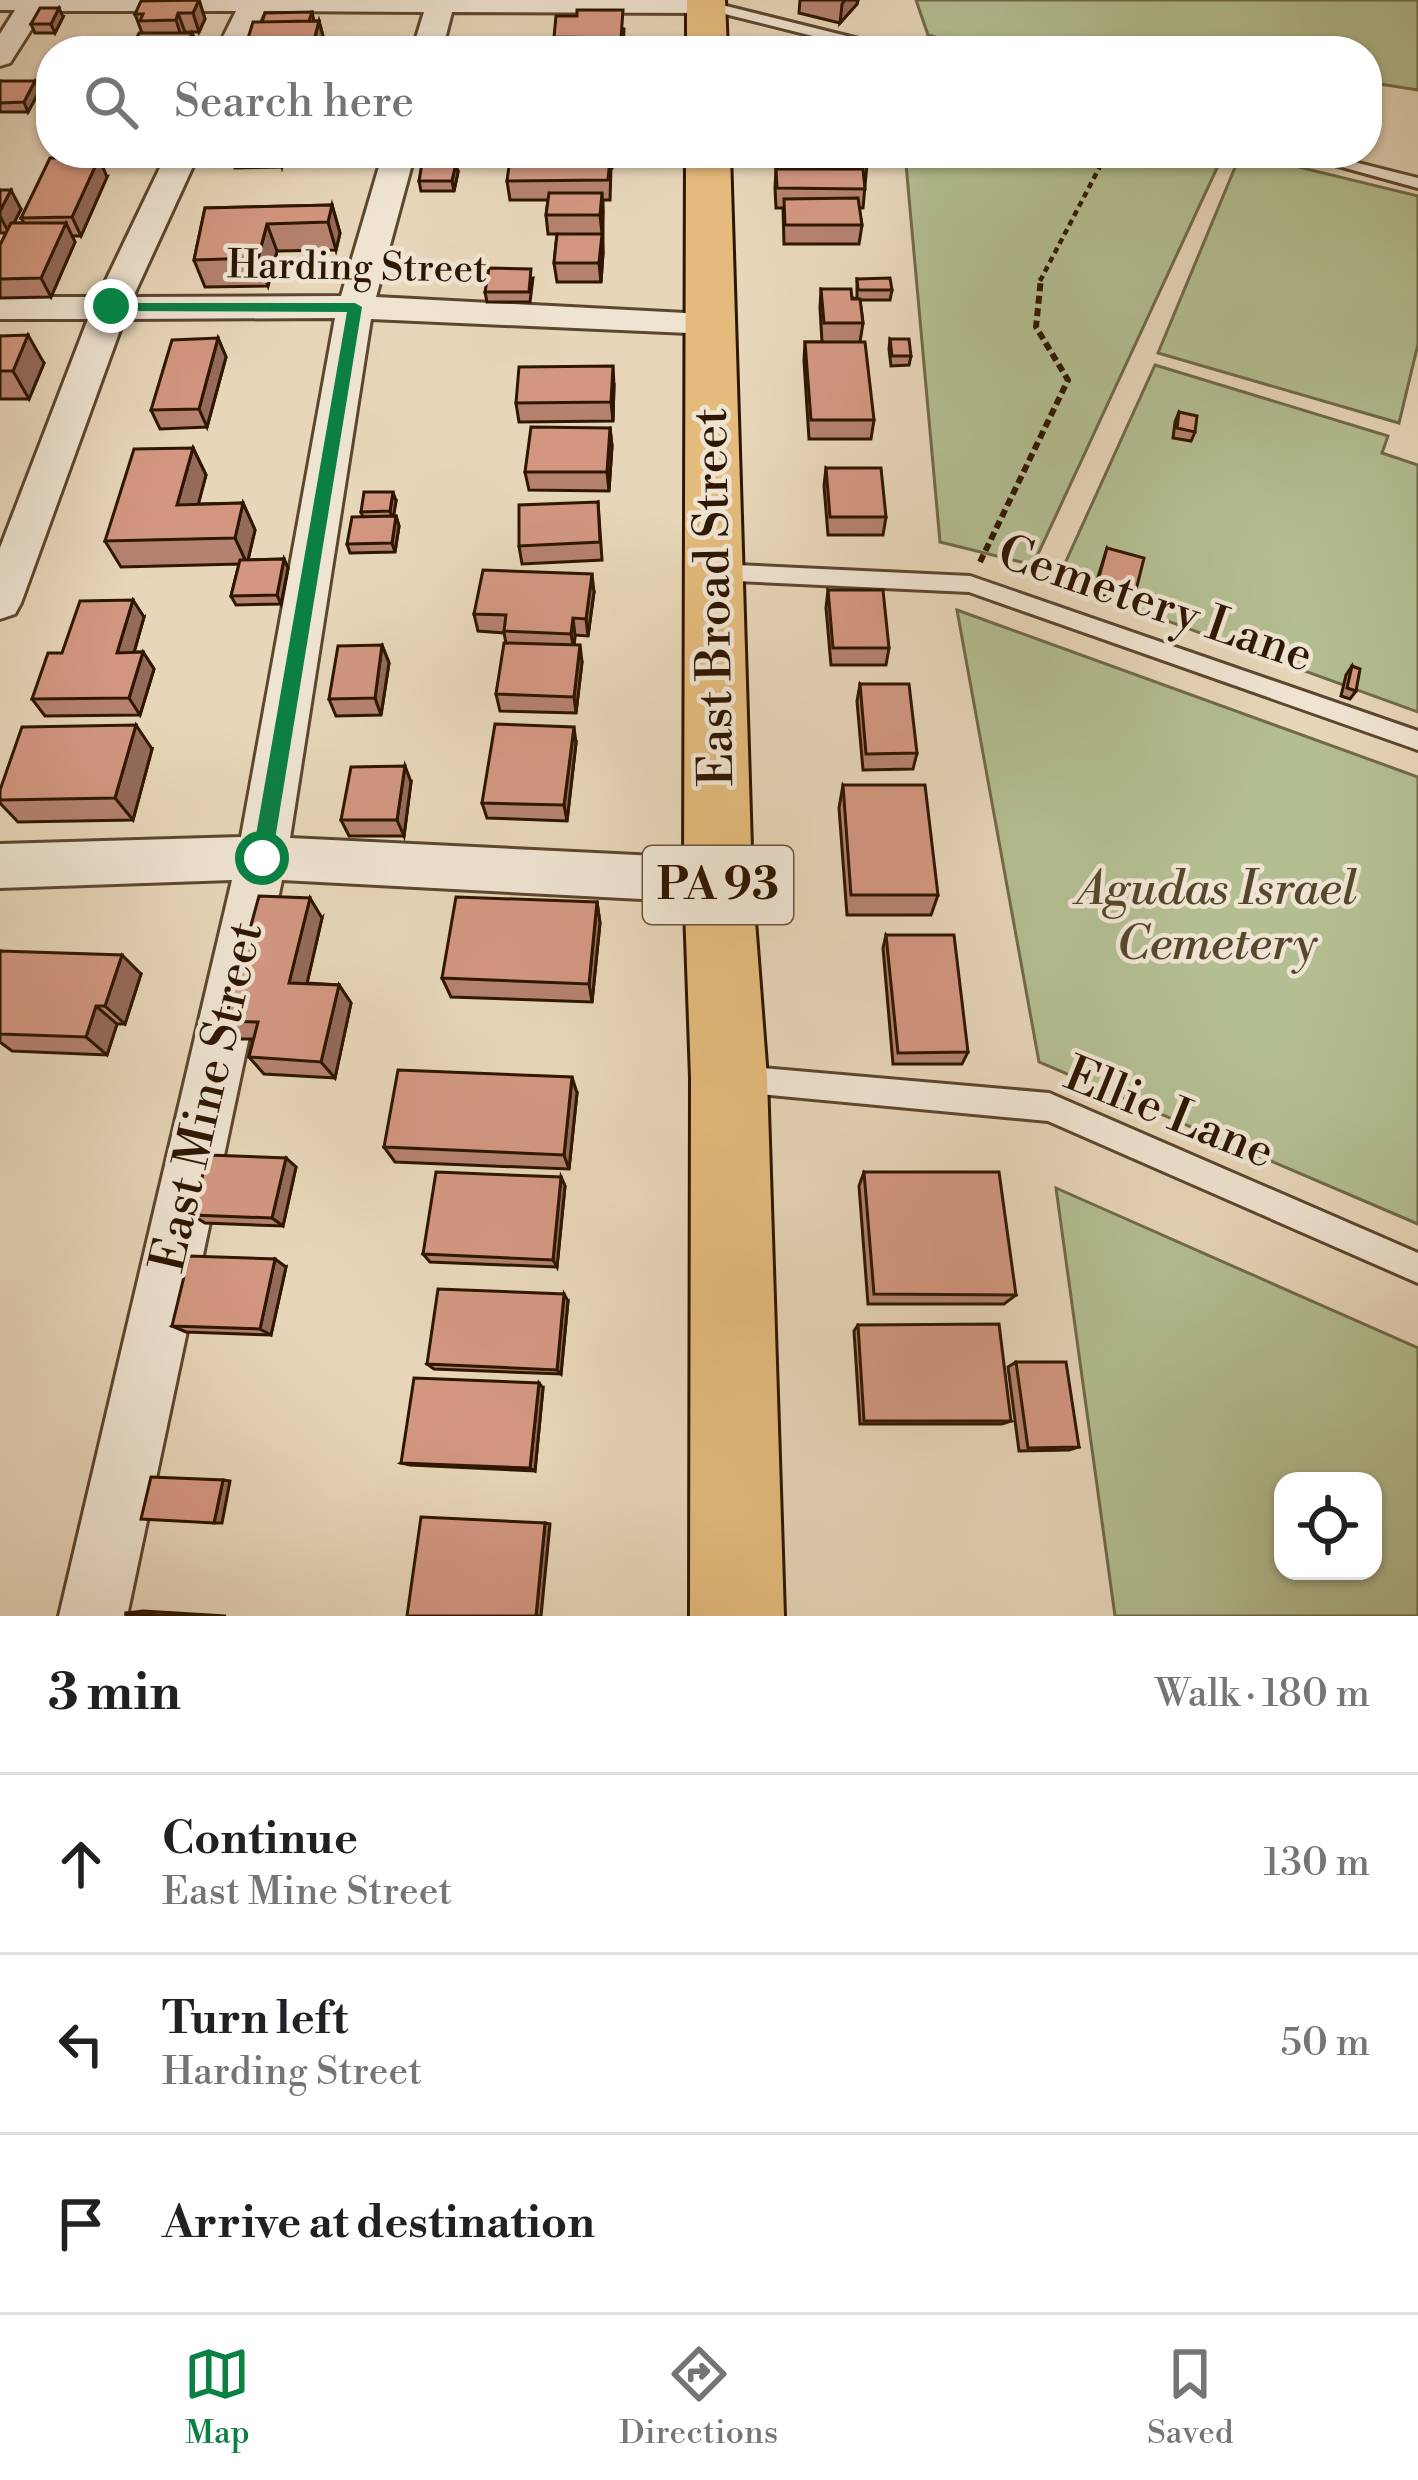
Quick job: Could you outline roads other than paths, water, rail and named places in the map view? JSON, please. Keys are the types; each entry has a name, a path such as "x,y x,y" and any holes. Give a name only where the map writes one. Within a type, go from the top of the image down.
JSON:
{"highway":[{"path":"706,3 706,36"},
{"name":"East Broad Street","path":"708,168 718,881 730,1078 737,1616"}],"street":[{"path":"0,57 34,1"},
{"path":"432,36 441,1"},
{"path":"0,2 706,3"},
{"path":"238,36 254,2"},
{"path":"0,603 111,306 176,168"},
{"name":"East Mine Street","path":"93,1616 262,858 355,307 395,168"},
{"name":"Harding Street","path":"0,308 355,307 711,323"},
{"path":"0,866 262,858 718,881"}],"lane":[{"path":"706,3 832,36"},
{"path":"1358,168 1418,183"},
{"name":"Cemetery Lane","path":"715,572 970,584 1418,741"},
{"name":"Ellie Lane","path":"730,1078 1048,1107 1418,1268"}],"park label":[{"name":"Agudas Israel Cemetery","path":"1217,918"}]}
